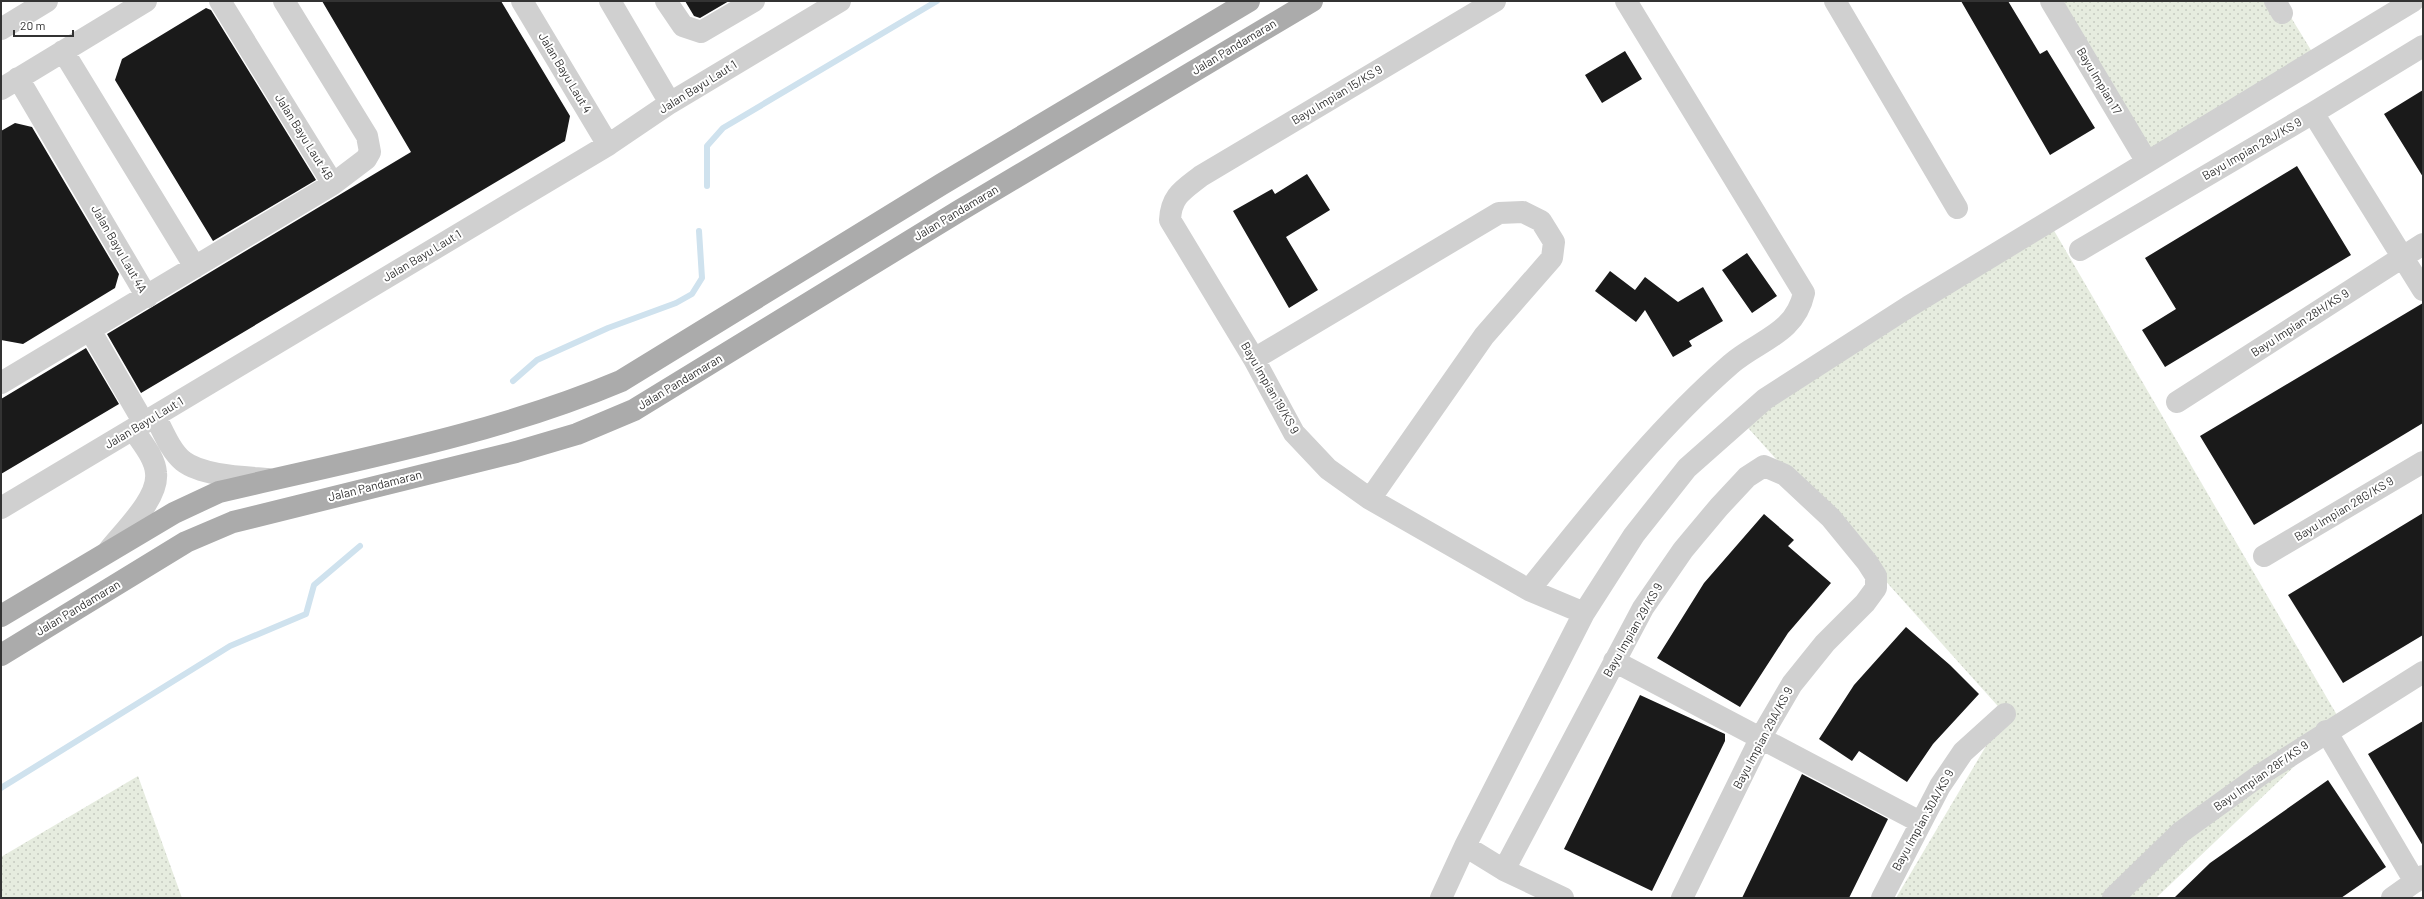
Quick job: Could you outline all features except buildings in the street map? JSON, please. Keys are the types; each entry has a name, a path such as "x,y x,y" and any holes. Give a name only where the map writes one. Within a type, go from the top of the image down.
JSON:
{"main road":[{"name":"Jalan Pandamaran","path":"1,655 186,542 233,522 516,452 577,434 634,410 959,211 1312,1"},
{"path":"1,616 174,512 219,492 509,422 567,404 621,381 942,184 1244,3"}],"street":[{"path":"1,28 47,1"},
{"path":"10,84 146,1"},
{"name":"Jalan Bayu Laut 4B","path":"220,1 333,184 366,159 370,152 367,136 284,1"},
{"name":"Jalan Bayu Laut 4","path":"522,1 608,145"},
{"path":"610,1 670,103"},
{"path":"666,1 682,26 701,32 754,1"},
{"name":"Jalan Bayu Laut 1","path":"1,508 608,145 670,103 840,1"},
{"name":"Bayu Impian 15/KS 9","path":"1180,192 1201,176 1495,1"},
{"path":"1528,590 1660,431 1732,363 1792,322 1801,306 1804,293 1626,1"},
{"path":"1835,1 1956,208"},
{"name":"Bayu Impian 17","path":"2051,1 2147,162"},
{"path":"1441,898 1465,846 1584,613 1634,534 1687,468 1765,399 1908,307 2413,1"},
{"name":"Bayu Impian 28J/KS 9","path":"2080,250 2313,113 2423,46"},
{"path":"63,51 195,267"},
{"name":"Jalan Bayu Laut 4A","path":"10,84 147,297 333,184"},
{"path":"2313,113 2423,290"},
{"name":"Bayu Impian 19/KS 9","path":"1180,192 1171,206 1170,220 1254,358 1294,433 1328,469 1370,499 1528,590 1584,613"},
{"path":"1254,358 1499,214 1523,212 1541,221 1554,242 1552,258 1484,336 1370,499"},
{"name":"Bayu Impian 28H/KS 9","path":"2177,402 2423,244"},
{"path":"1,383 147,297"},
{"path":"90,330 144,423 149,454 156,472 153,494 109,550"},
{"path":"144,423 168,440 184,461 215,473 271,480"},
{"name":"Bayu Impian 28G/KS 9","path":"2264,556 2423,462"},
{"name":"Bayu Impian 29/KS 9","path":"1504,870 1643,608 1683,550 1747,477 1764,466 1775,469 1785,475 1831,518"},
{"name":"Bayu Impian 29A/KS 9","path":"1682,898 1761,737 1792,684 1825,643 1865,603 1876,588 1876,576 1867,562 1831,518"},
{"path":"1614,661 1920,822"},
{"name":"Bayu Impian 28F/KS 9","path":"2115,897 2180,832 2326,731 2423,672"},
{"name":"Bayu Impian 30A/KS 9","path":"1882,898 1920,822 1940,786 1963,752 2005,714"},
{"path":"2326,731 2419,879 2392,898"},
{"path":"1465,846 1504,870 1562,898"}],"shaded area":[{"path":"2051,1 2281,1 2317,60 2147,162"},
{"path":"2049,222 2341,722 2156,898 1896,898 2005,714 1741,420"},
{"path":"138,776 182,898 1,898 1,857"}],"waterway":[{"path":"707,186 707,146 723,128 937,1"},
{"path":"513,381 537,360 608,328 676,303 692,294 702,278 699,231"},
{"path":"1,788 230,646 306,614 314,585 360,546"}]}
